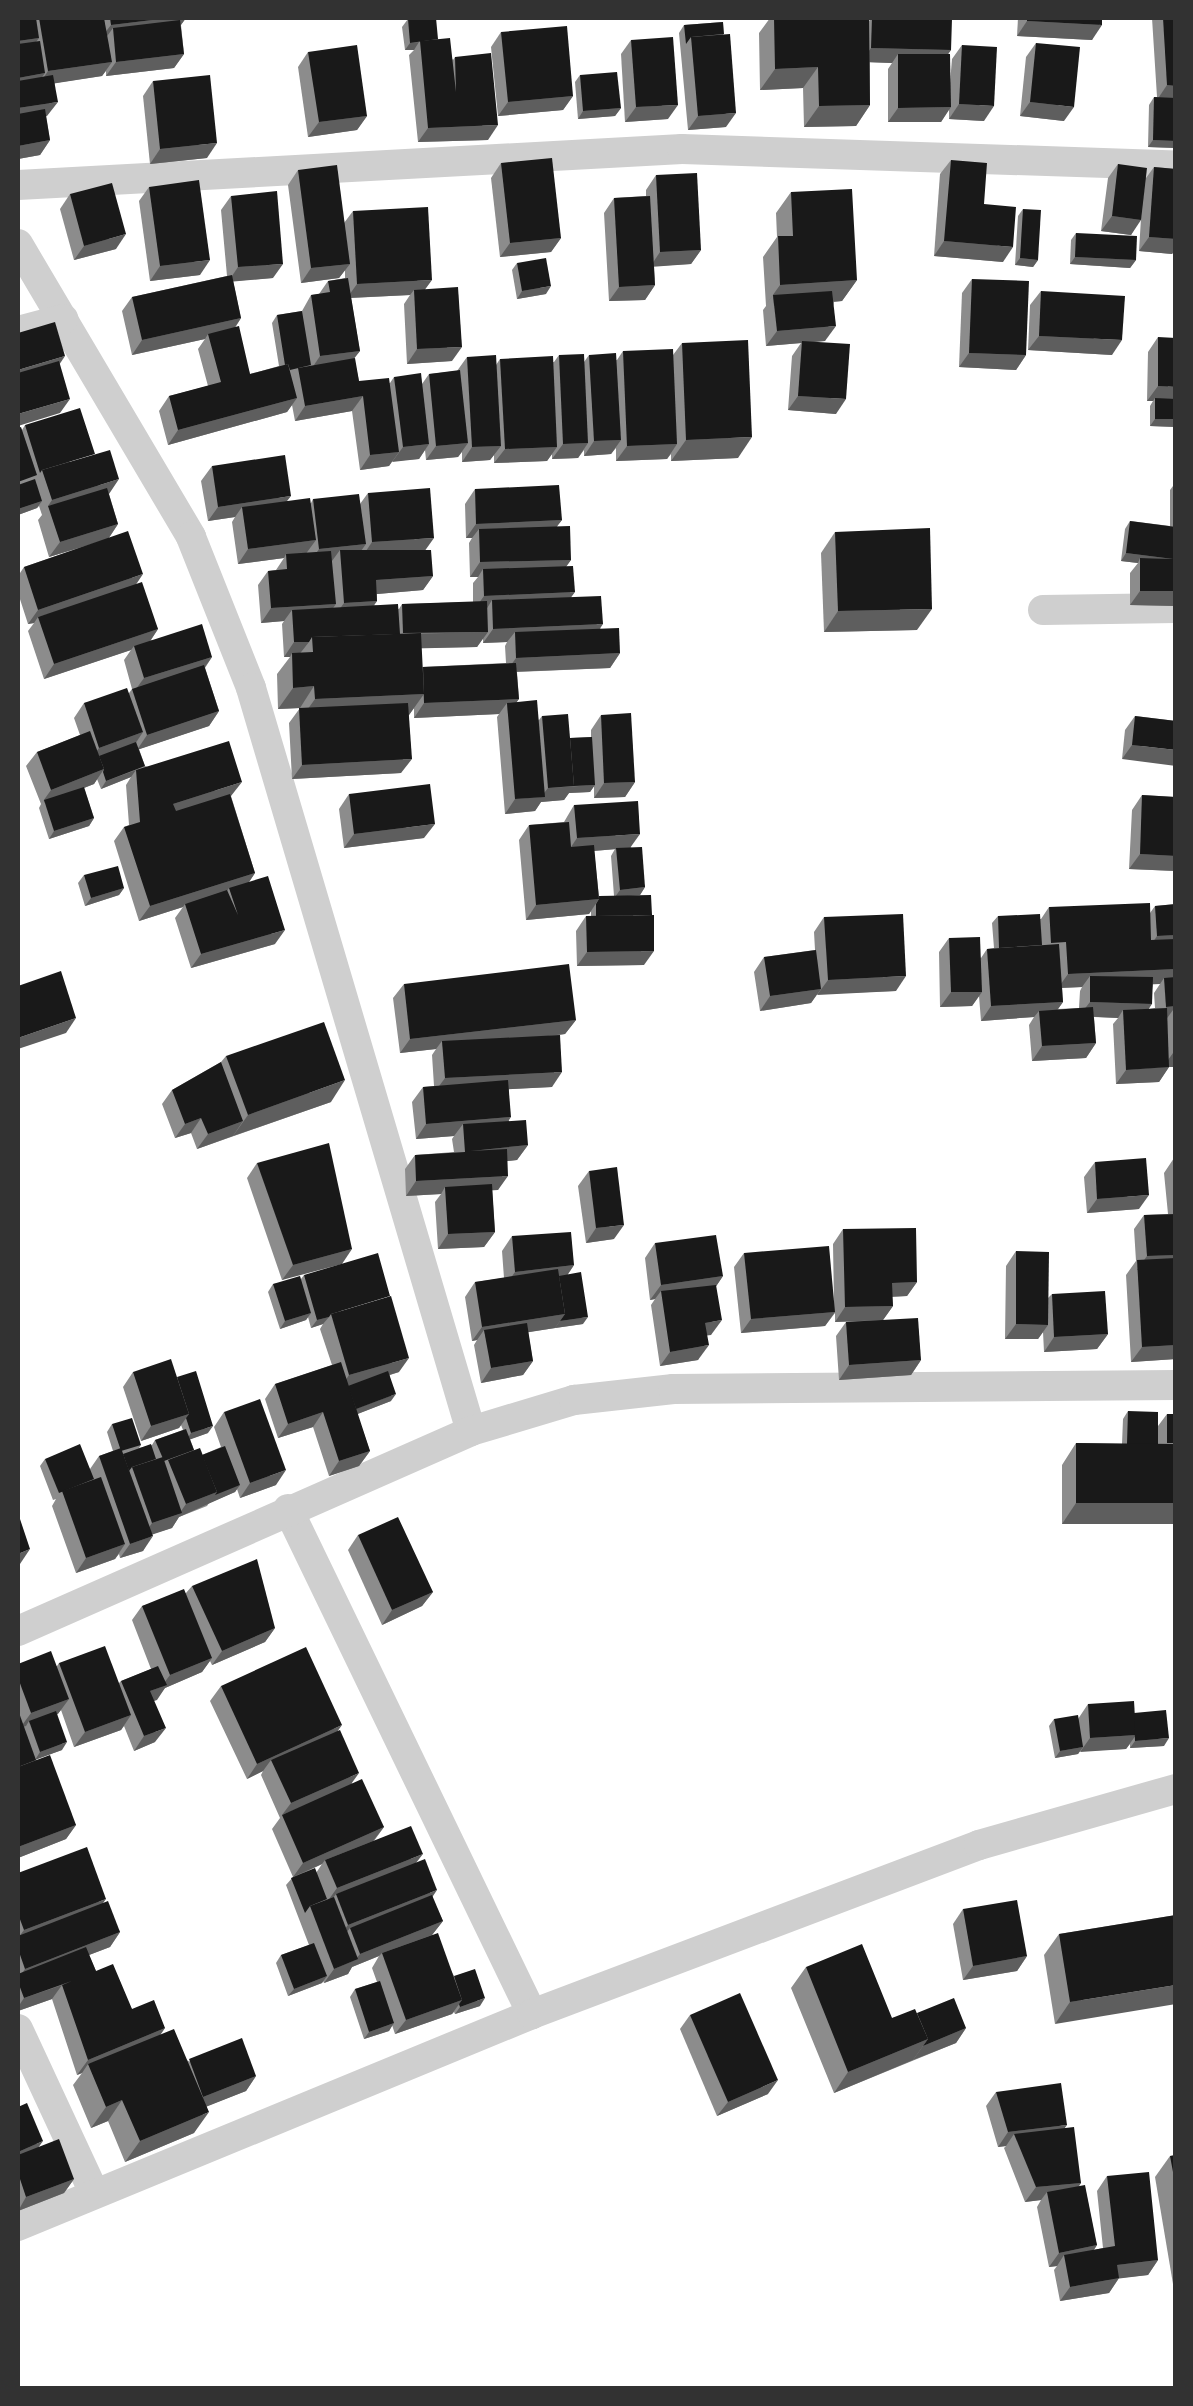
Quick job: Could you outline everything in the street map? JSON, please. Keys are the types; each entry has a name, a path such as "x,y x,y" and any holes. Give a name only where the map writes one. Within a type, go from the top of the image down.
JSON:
{"street":[{"path":"18,185 682,149 1176,165"},
{"path":"18,244 191,538 251,688 471,1431"},
{"path":"18,331 63,319"},
{"path":"1043,610 1176,608"},
{"path":"18,1631 471,1431 574,1400 673,1389 1176,1384"},
{"path":"288,1509 532,2014"},
{"path":"18,2226 532,2014 979,1845 1176,1789"},
{"path":"18,2029 94,2193"}],"building":[{"path":"18,18 36,18 39,38 18,41"},
{"path":"39,18 104,18 112,62 48,71"},
{"path":"110,18 169,18 111,25"},
{"path":"436,18 438,39 410,43 408,19"},
{"path":"774,18 869,18 870,105 819,106 818,67 775,69"},
{"path":"872,18 952,19 951,50 871,48"},
{"path":"1102,18 1102,25 1027,21"},
{"path":"1163,18 1176,18 1176,86 1167,85"},
{"path":"180,20 184,54 116,62 113,28"},
{"path":"723,22 724,34 691,37 686,44 684,25"},
{"path":"567,26 573,96 508,102 501,32"},
{"path":"730,34 736,113 698,116 691,37"},
{"path":"673,37 678,105 636,107 631,40"},
{"path":"450,38 456,92 455,57 491,53 498,125 428,128 420,41"},
{"path":"40,41 45,73 18,78 18,44"},
{"path":"1036,43 1080,47 1074,107 1030,102"},
{"path":"357,45 367,116 319,122 308,52"},
{"path":"962,45 997,47 994,106 959,104"},
{"path":"898,54 950,54 951,107 898,108"},
{"path":"617,72 621,108 583,111 580,75"},
{"path":"53,75 58,102 18,108 18,81"},
{"path":"210,75 217,143 160,149 153,81"},
{"path":"1154,97 1176,98 1176,141 1153,140"},
{"path":"45,109 50,140 18,146 18,114"},
{"path":"552,158 561,238 510,243 501,163"},
{"path":"951,160 987,163 984,204 1016,207 1013,247 944,241"},
{"path":"1118,164 1147,168 1141,220 1112,216"},
{"path":"337,165 350,264 311,268 298,170"},
{"path":"1154,167 1176,169 1176,239 1149,237"},
{"path":"697,173 701,250 660,252 656,175"},
{"path":"199,180 210,260 160,266 149,187"},
{"path":"112,183 126,234 84,246 70,194"},
{"path":"852,189 857,280 780,285 778,236 793,236 791,192"},
{"path":"277,191 283,264 238,267 231,196"},
{"path":"650,196 655,285 619,287 614,198"},
{"path":"428,207 432,280 357,284 353,211"},
{"path":"1023,209 1041,210 1038,260 1020,258"},
{"path":"1076,233 1137,236 1136,260 1075,257"},
{"path":"546,258 551,286 522,291 517,263"},
{"path":"232,275 241,318 142,340 132,297"},
{"path":"348,278 360,351 320,356 311,295 330,292 328,281"},
{"path":"972,279 1029,281 1026,355 969,353"},
{"path":"458,287 462,347 417,349 414,290"},
{"path":"832,291 836,326 777,331 773,295"},
{"path":"1041,291 1125,296 1122,340 1039,336"},
{"path":"302,311 311,365 290,370 285,365 277,315"},
{"path":"55,322 65,356 18,370 18,333"},
{"path":"239,326 250,374 288,364 297,398 178,430 169,396 221,382 208,334"},
{"path":"1158,337 1176,338 1176,387 1158,386"},
{"path":"748,340 752,437 686,440 682,343"},
{"path":"802,341 850,344 846,399 798,396"},
{"path":"673,349 677,444 627,446 623,351"},
{"path":"616,353 621,440 594,441 589,355"},
{"path":"584,354 588,443 563,444 559,355"},
{"path":"496,355 501,446 472,447 467,357"},
{"path":"553,356 557,447 505,449 500,359"},
{"path":"355,358 359,381 389,378 399,452 370,455 363,396 305,406 298,368"},
{"path":"59,361 70,399 18,414 18,373"},
{"path":"460,370 468,443 436,446 429,374"},
{"path":"421,373 429,444 403,447 394,377"},
{"path":"1155,398 1176,399 1176,419 1155,419"},
{"path":"80,408 95,454 40,473 25,425"},
{"path":"21,427 37,475 18,482 18,428"},
{"path":"110,450 119,479 52,500 42,470"},
{"path":"285,455 291,496 218,507 212,466"},
{"path":"35,479 42,501 18,509 18,485"},
{"path":"559,485 562,520 476,524 475,489"},
{"path":"107,488 118,524 60,542 48,506"},
{"path":"430,488 434,538 372,542 368,493"},
{"path":"359,494 366,544 319,549 313,499"},
{"path":"310,498 316,540 248,549 242,507"},
{"path":"1130,521 1176,527 1173,559 1126,553"},
{"path":"570,526 571,560 480,562 479,529"},
{"path":"930,528 932,609 838,611 835,532"},
{"path":"128,531 143,574 38,610 24,567"},
{"path":"340,550 431,550 433,576 376,580 377,601 344,603"},
{"path":"331,551 336,604 271,608 268,571 287,569 286,554"},
{"path":"1140,558 1176,559 1176,591 1140,591"},
{"path":"573,566 575,592 484,596 483,569"},
{"path":"142,582 158,629 54,664 38,617"},
{"path":"601,596 603,624 493,629 492,600"},
{"path":"487,601 488,632 403,633 402,604"},
{"path":"398,604 400,634 312,637 309,642 294,642 292,610"},
{"path":"202,624 212,657 144,678 134,646"},
{"path":"619,628 620,653 516,658 515,632"},
{"path":"421,633 424,694 315,699 314,686 293,688 292,653 313,652 312,637"},
{"path":"516,663 519,699 424,703 423,667"},
{"path":"204,665 219,711 147,735 132,689"},
{"path":"127,688 143,732 99,748 84,703"},
{"path":"537,700 545,797 515,799 507,703"},
{"path":"408,703 412,759 302,765 299,708"},
{"path":"631,713 635,782 604,783 601,715"},
{"path":"568,714 574,786 548,788 542,716"},
{"path":"1135,716 1176,721 1176,750 1132,745"},
{"path":"90,731 104,769 51,790 37,752"},
{"path":"592,737 595,785 574,786 570,738"},
{"path":"229,741 242,782 173,804 176,811 230,794 255,873 150,906 124,827 140,822 136,770"},
{"path":"136,742 145,766 106,781 99,756"},
{"path":"430,784 435,824 354,834 349,794"},
{"path":"84,787 94,818 54,831 44,800"},
{"path":"1142,795 1176,797 1176,856 1140,854"},
{"path":"638,801 640,834 577,838 574,805"},
{"path":"569,822 571,847 594,845 599,899 536,905 529,825"},
{"path":"642,847 645,887 620,890 616,848"},
{"path":"118,866 124,888 91,898 84,875"},
{"path":"268,876 285,930 201,954 185,904 227,890 238,915 229,888"},
{"path":"651,895 652,915 596,916 599,896"},
{"path":"1150,903 1151,940 1176,939 1176,969 1068,974 1066,942 1051,943 1049,907"},
{"path":"1176,904 1176,935 1157,936 1155,906"},
{"path":"903,914 906,976 828,980 824,917"},
{"path":"1040,914 1042,945 999,948 998,916"},
{"path":"654,915 654,951 587,952 586,916"},
{"path":"980,937 982,992 951,992 949,938"},
{"path":"1059,944 1063,1002 991,1006 987,949"},
{"path":"816,950 821,989 770,996 764,957"},
{"path":"569,964 576,1020 410,1039 404,984"},
{"path":"61,971 76,1018 18,1038 18,986"},
{"path":"1090,976 1153,977 1152,1004 1090,1002"},
{"path":"1176,977 1176,1006 1166,1007 1164,978"},
{"path":"1093,1007 1096,1043 1042,1046 1039,1011"},
{"path":"1167,1008 1169,1067 1126,1070 1123,1010"},
{"path":"1176,1010 1176,1053 1173,1053"},
{"path":"324,1022 345,1080 248,1115 226,1056"},
{"path":"560,1035 562,1072 445,1078 442,1041"},
{"path":"221,1062 243,1121 208,1134 201,1118 185,1124 172,1090"},
{"path":"508,1080 511,1117 426,1124 423,1087"},
{"path":"526,1120 528,1145 471,1151 507,1149 508,1176 416,1181 415,1155 465,1152 463,1124"},
{"path":"329,1143 352,1249 293,1265 257,1163"},
{"path":"1146,1158 1149,1195 1097,1199 1095,1162"},
{"path":"617,1167 624,1225 596,1228 589,1171"},
{"path":"492,1184 495,1232 448,1234 445,1187"},
{"path":"1176,1214 1176,1255 1147,1256 1144,1215"},
{"path":"916,1228 917,1282 892,1283 893,1306 845,1307 843,1229"},
{"path":"571,1232 574,1265 515,1272 512,1236"},
{"path":"716,1235 723,1276 661,1285 655,1243"},
{"path":"829,1246 835,1312 751,1319 744,1253"},
{"path":"1016,1251 1049,1252 1048,1325 1016,1324"},
{"path":"378,1253 390,1296 317,1320 304,1275"},
{"path":"1176,1258 1176,1345 1142,1347 1137,1260"},
{"path":"558,1269 565,1314 482,1327 475,1282"},
{"path":"581,1272 588,1317 560,1321 565,1314 559,1276"},
{"path":"300,1276 311,1313 285,1321 273,1284"},
{"path":"716,1285 722,1320 705,1323 709,1345 670,1352 661,1291"},
{"path":"1105,1291 1108,1334 1054,1337 1052,1294"},
{"path":"391,1296 409,1358 349,1375 331,1314"},
{"path":"918,1318 921,1360 849,1365 846,1322"},
{"path":"527,1323 533,1361 491,1368 484,1330"},
{"path":"171,1359 189,1414 151,1426 133,1372"},
{"path":"341,1362 370,1451 339,1461 323,1412 288,1424 275,1384"},
{"path":"196,1371 213,1426 191,1433 177,1377"},
{"path":"388,1371 396,1394 356,1409 348,1386"},
{"path":"260,1399 286,1470 250,1483 224,1412"},
{"path":"1128,1411 1158,1412 1158,1444 1127,1444"},
{"path":"1167,1414 1176,1414 1176,1443 1167,1443"},
{"path":"132,1418 141,1445 121,1451 112,1424"},
{"path":"186,1429 194,1450 164,1461 155,1440"},
{"path":"1076,1443 1176,1444 1176,1503 1076,1503"},
{"path":"80,1444 94,1479 59,1493 45,1459"},
{"path":"151,1444 156,1459 129,1471 123,1454"},
{"path":"225,1446 240,1485 215,1495 202,1455"},
{"path":"121,1448 153,1536 130,1544 99,1456"},
{"path":"200,1448 217,1492 186,1504 168,1460"},
{"path":"163,1457 182,1513 152,1523 132,1467"},
{"path":"101,1477 125,1544 86,1558 62,1491"},
{"path":"18,1513 30,1549 18,1554"},
{"path":"398,1517 433,1592 392,1610 358,1535"},
{"path":"257,1559 275,1628 222,1651 192,1586"},
{"path":"184,1589 212,1658 170,1675 142,1606"},
{"path":"105,1646 131,1715 85,1732 59,1663"},
{"path":"306,1647 342,1725 257,1764 221,1686"},
{"path":"51,1651 69,1699 31,1713 18,1678 18,1664"},
{"path":"158,1666 167,1685 150,1691 166,1728 144,1736 121,1681"},
{"path":"1134,1701 1136,1735 1090,1738 1088,1704"},
{"path":"18,1710 36,1760 18,1767"},
{"path":"1166,1710 1169,1738 1135,1741 1134,1713"},
{"path":"56,1711 67,1742 40,1752 29,1721"},
{"path":"1078,1715 1083,1747 1060,1751 1054,1719"},
{"path":"340,1730 359,1773 291,1803 271,1760"},
{"path":"50,1755 76,1825 18,1847 18,1767"},
{"path":"362,1779 384,1827 303,1863 282,1815"},
{"path":"411,1826 423,1854 337,1888 325,1860"},
{"path":"87,1847 106,1899 24,1930 18,1914 18,1873"},
{"path":"425,1859 437,1890 348,1925 336,1894"},
{"path":"315,1868 327,1899 310,1906 305,1913 291,1878"},
{"path":"432,1895 443,1921 360,1954 350,1928"},
{"path":"334,1897 358,1959 334,1969 310,1906"},
{"path":"1017,1900 1027,1956 973,1966 963,1909"},
{"path":"108,1901 120,1932 25,1969 18,1936"},
{"path":"1176,1915 1176,1985 1070,2002 1059,1934"},
{"path":"438,1933 462,2000 406,2020 382,1953"},
{"path":"314,1943 327,1976 294,1989 281,1955"},
{"path":"862,1944 892,2018 915,2009 928,2039 848,2072 806,1967"},
{"path":"86,1947 96,1971 113,1964 132,2009 154,2000 165,2028 88,2060 62,1985 72,1981 24,1998 18,1974"},
{"path":"475,1969 485,1998 460,2007 462,2000 454,1976"},
{"path":"380,1981 394,2023 369,2032 355,1989"},
{"path":"740,1993 778,2080 728,2102 690,2015"},
{"path":"954,1998 966,2028 923,2046 928,2039 917,2013"},
{"path":"174,2029 209,2112 140,2141 122,2100 106,2107 88,2064"},
{"path":"242,2038 256,2076 203,2097 189,2059"},
{"path":"1061,2083 1067,2125 1008,2132 996,2092"},
{"path":"27,2103 43,2141 18,2152 18,2107"},
{"path":"1074,2127 1081,2183 1036,2187 1014,2134"},
{"path":"59,2139 74,2179 26,2197 18,2173 18,2155"},
{"path":"1176,2155 1176,2188 1170,2156"},
{"path":"1149,2172 1158,2260 1117,2265 1119,2278 1070,2287 1064,2255 1115,2246 1107,2176"},
{"path":"1085,2185 1097,2245 1059,2253 1047,2192"}]}
